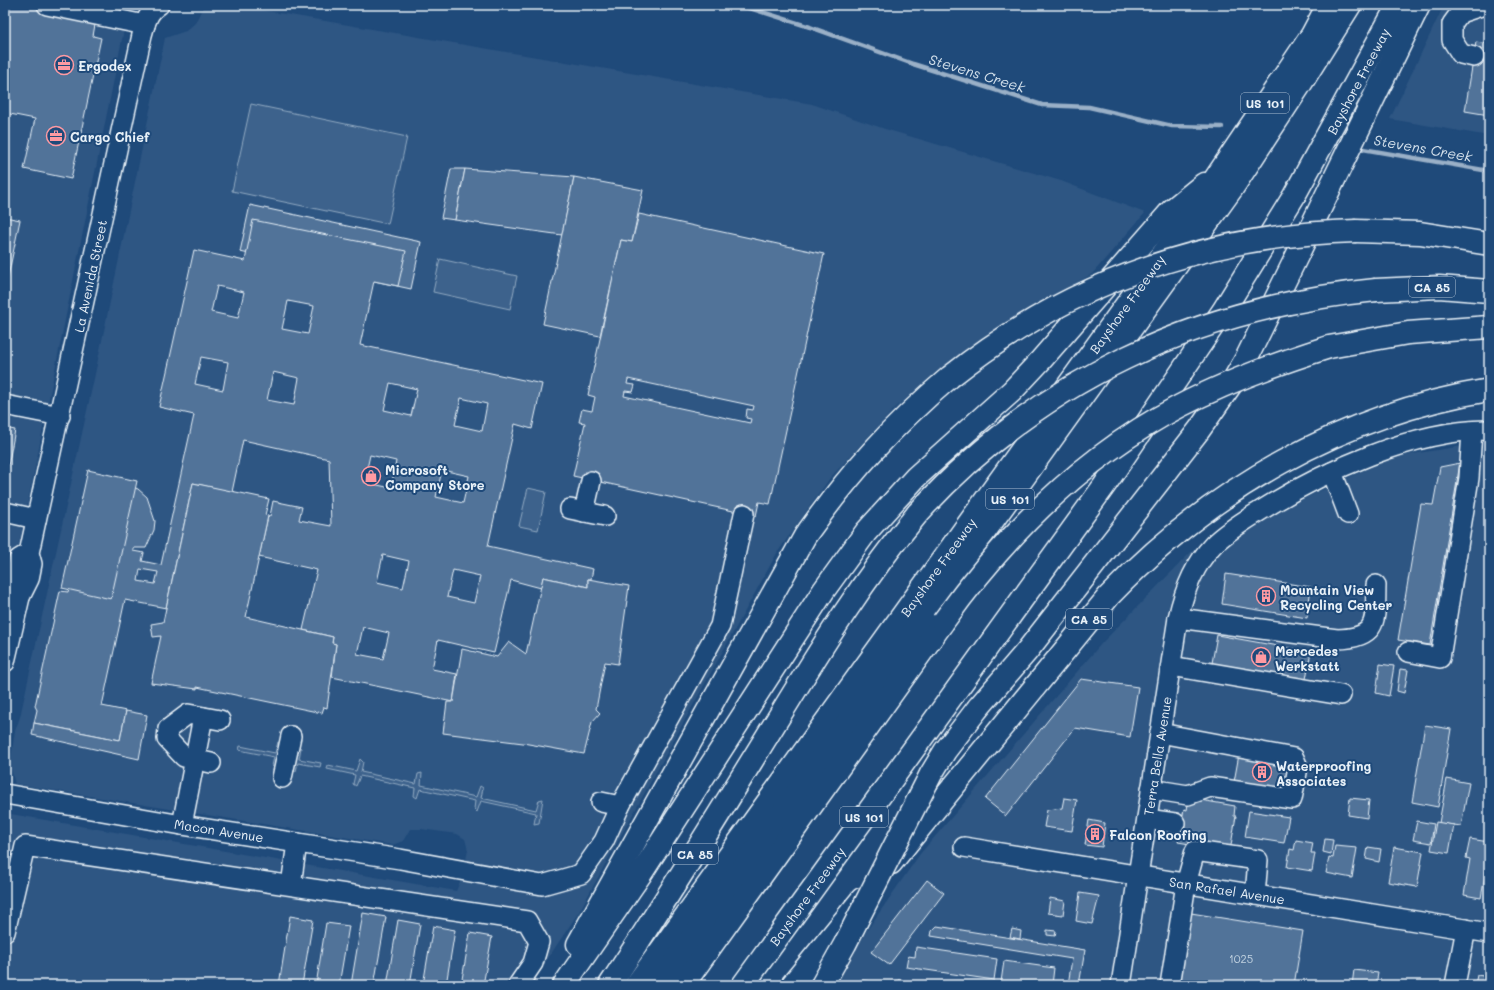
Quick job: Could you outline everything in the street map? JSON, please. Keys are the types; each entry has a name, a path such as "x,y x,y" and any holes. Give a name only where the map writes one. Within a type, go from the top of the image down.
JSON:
{"highway":[{"name":"Bayshore Freeway","path":"636,985 1186,222 1312,35 1328,5"},
{"name":"US 101","path":"658,985 1229,193 1300,85 1350,5"},
{"name":"Bayshore Freeway","path":"743,985 1104,486 1214,324 1294,196 1398,5"},
{"path":"822,985 927,781 945,751 1051,619 1199,430 1232,383 1291,269 1419,5"},
{"path":"564,985 640,875 824,590 866,532 916,477 1006,396 1041,360 1172,210 1219,172"},
{"path":"554,985 805,536 845,482 874,448 898,423 950,377 996,342 1046,312 1079,295 1141,269 1197,252 1240,242 1297,234 1356,230 1420,234 1489,244"},
{"name":"CA 85","path":"610,985 686,869 847,607 874,569 918,513 958,472 1009,429 1074,386 1126,357 1201,327 1268,307 1323,296 1376,290 1439,287 1489,291"},
{"path":"699,985 949,625 981,571 1016,532 1068,484 1124,441 1180,406 1268,367 1331,354 1408,333 1489,327"},
{"path":"1331,354 1489,341"},
{"name":"CA 85","path":"792,985 1085,624 1140,564 1171,537 1234,490 1261,473 1316,444 1404,410 1432,402 1489,390"},
{"path":"682,985 949,625"},
{"path":"797,985 841,925"}],"street":[{"path":"47,5 145,25"},
{"name":"La Avenida Street","path":"5,662 13,596 29,580 32,564 29,552 145,25 153,9 159,5"},
{"path":"1474,57 1461,54 1452,40 1452,24 1460,13 1484,5"},
{"path":"5,405 60,416"},
{"path":"1408,652 1440,658 1469,478 1480,430"},
{"name":"Terra Bella Avenue","path":"1121,985 1178,620 1186,588 1193,573 1214,545 1228,532 1272,503 1332,472 1408,443 1440,436 1480,430"},
{"path":"1332,472 1348,514"},
{"path":"592,481 577,510 605,516"},
{"path":"5,512 36,519"},
{"name":"Macon Avenue","path":"5,794 182,825 434,865 542,885 581,874 604,841 620,806 632,772 720,626 744,514"},
{"path":"1178,620 1337,639 1350,639 1363,635 1371,628 1375,618 1376,585"},
{"path":"1171,666 1341,695"},
{"path":"182,825 203,761 211,719 188,714 168,729 167,739 184,757 203,761"},
{"path":"1151,789 1188,795 1210,786 1292,799 1298,767 1294,758 1160,733"},
{"path":"282,778 291,736"},
{"path":"601,802 620,806"},
{"path":"1147,819 1175,823"},
{"path":"291,885 297,843"},
{"path":"5,932 25,846 527,921 539,942 533,963 518,985"},
{"name":"San Rafael Avenue","path":"964,847 1489,932"},
{"path":"1170,985 1186,884 1195,851 1258,860 1255,895"},
{"path":"1455,985 1466,929"}],"shaded area":[{"path":"5,5 129,5 11,586 5,585"},
{"path":"204,5 231,5 812,104 885,129 1061,181 1145,213 1092,274 986,335 896,407 830,478 777,553 579,912 530,985 5,985 5,813 456,891 463,875 468,850 465,839 457,834 410,829 403,841 392,845 15,784 10,765 15,731 20,717 95,374 165,38 186,31 195,23"},
{"path":"1444,5 1489,5 1489,136 1390,119"},
{"path":"251,104 407,137 388,224 232,191"},
{"path":"440,259 517,276 510,309 433,292"},
{"path":"1489,442 1489,985 829,985 920,854 1101,644 1191,552 1392,457"},
{"path":"528,488 546,492 538,530 519,526"},
{"path":"278,742 280,743 275,768 272,766 274,757 239,750 240,746 275,753"},
{"path":"298,746 301,748 299,759 321,763 320,767 298,763 296,771 293,772"},
{"path":"360,759 363,762 361,772 416,784 418,774 422,773 421,785 476,797 480,786 483,788 481,798 536,810 539,800 543,799 539,823 534,824 536,813 481,801 477,812 474,809 475,801 420,789 417,798 414,796 415,788 360,776 356,786 353,784 355,775 327,769 328,765 356,771"}],"building":[{"path":"5,5 29,5 96,19 93,36 101,38 71,179 24,169 35,119 5,113"},
{"path":"1476,42 1489,44 1489,115 1465,111"},
{"path":"451,169 465,169 455,220 441,218"},
{"path":"465,169 574,177 562,235 455,220"},
{"path":"574,177 643,190 632,242 621,240 600,336 543,324"},
{"path":"250,205 421,242 411,289 240,252"},
{"path":"639,214 824,254 770,504 759,502 756,516 573,476 585,423 579,422 582,409 592,411 595,397 588,395 621,240 632,242","holes":["628,379 754,406 753,410 747,409 746,418 751,419 750,423 624,396 625,391 633,392 635,385 627,384"]},
{"path":"5,217 20,220 5,291"},
{"path":"253,220 406,251 398,286 374,281 360,345 542,384 532,429 515,424 488,546 593,569 591,579 588,579 588,587 543,577 541,588 511,580 494,653 438,640 432,669 457,674 453,702 332,677 336,644 332,643 333,637 303,630 317,570 259,557 268,516 270,516 273,501 302,507 299,520 331,526 329,459 243,440 232,492 193,483 166,608 125,600 102,706 126,711 120,740 34,723 37,710 35,706 60,591 68,592 80,548 116,556 118,545 106,543 96,537 89,528 84,514 84,492 91,484 108,481 129,485 138,489 147,497 155,521 154,530 146,548 133,548 133,551 144,553 142,561 161,565 194,415 159,407 194,250 245,261","holes":["217,286 244,292 238,318 211,312","288,301 314,306 308,334 282,329","201,357 228,362 223,390 195,384","273,372 299,378 294,405 267,400","390,383 417,389 411,416 384,410","461,398 487,404 482,431 455,425","370,455 396,461 391,488 364,482","442,470 469,476 463,503 436,497","383,555 409,561 403,588 377,582","140,569 158,572 155,584 138,581","453,570 480,576 474,603 447,597","363,627 389,633 383,659 357,654"]},
{"path":"5,428 15,430 5,482"},
{"path":"1460,463 1430,645 1398,640 1421,504 1433,505 1440,467"},
{"path":"88,470 137,481 111,599 62,588"},
{"path":"193,483 269,499 265,515 268,516 246,617 333,637 332,643 336,644 327,708 324,707 322,713 197,687 197,689 151,683 161,636 153,637 151,624 163,622"},
{"name":"Mountain View Recycling Center","path":"1226,574 1311,587 1307,618 1222,604"},
{"path":"543,577 588,587 588,579 629,586 618,664 605,662 596,709 600,713 592,722 584,754 523,743 443,733 447,702 453,702 462,649 497,657 509,642 526,654"},
{"name":"Mercedes Werkstatt","path":"1217,635 1311,652 1306,679 1212,663"},
{"path":"1380,664 1394,666 1389,696 1376,693"},
{"path":"1400,669 1408,670 1404,693 1397,691"},
{"path":"1081,679 1138,687 1130,737 1075,728 1006,816 985,799"},
{"path":"126,711 147,715 139,759 32,735 34,723 120,740"},
{"path":"1425,725 1451,729 1438,807 1412,802"},
{"name":"Waterproofing Associates","path":"1240,749 1289,763 1284,791 1234,782"},
{"path":"1447,779 1469,783 1461,826 1439,823"},
{"path":"1064,798 1077,800 1072,831 1044,827 1047,810 1062,808"},
{"path":"1189,798 1235,806 1234,816 1236,816 1230,851 1178,842 1184,809 1187,810"},
{"path":"1350,798 1369,800 1367,818 1348,815"},
{"path":"1249,811 1289,817 1284,843 1245,837"},
{"name":"Falcon Roofing","path":"1089,820 1105,823 1102,847 1085,845"},
{"path":"1417,821 1434,824 1431,843 1413,840"},
{"path":"1436,822 1454,825 1449,853 1431,850"},
{"path":"1325,839 1333,840 1331,854 1323,852"},
{"path":"1470,839 1489,842 1489,854 1481,898 1464,895 1470,859 1466,858"},
{"path":"1296,840 1313,843 1311,853 1315,853 1312,871 1287,867 1290,849 1294,850"},
{"path":"1335,846 1357,848 1352,878 1326,873 1329,857 1333,858"},
{"path":"1368,847 1381,849 1379,862 1366,859"},
{"path":"1394,847 1423,852 1417,887 1388,882"},
{"path":"927,880 944,893 889,965 871,952"},
{"path":"1080,893 1099,896 1092,924 1076,921"},
{"path":"1050,898 1065,901 1063,915 1048,913"},
{"path":"363,913 386,917 374,985 351,985"},
{"path":"1191,913 1303,931 1294,985 1180,985"},
{"path":"290,916 313,920 302,985 279,985"},
{"path":"398,920 420,924 410,985 387,985"},
{"path":"326,923 349,926 339,985 316,985"},
{"path":"433,926 455,930 446,985 423,985"},
{"path":"937,926 1085,950 1079,985 1068,985 1072,959 931,936 932,931"},
{"path":"1012,929 1021,931 1020,939 1010,937"},
{"path":"1047,930 1056,931 1055,936 1047,935"},
{"path":"470,933 492,937 483,985 461,985"},
{"path":"916,947 997,959 994,980 906,967 908,956 915,957"},
{"path":"1004,961 1054,968 1052,985 1020,985 1001,982"},
{"path":"1354,970 1378,973 1376,985 1352,985"},
{"path":"1477,975 1489,977 1489,985 1475,985"},
{"path":"860,980 891,985 859,985"},
{"path":"898,980 929,985 897,985"}],"waterway":[{"name":"Stevens Creek","path":"734,5 753,9 810,27 913,64 1042,105 1089,107 1172,126 1222,127"},
{"name":"Stevens Creek","path":"1357,148 1489,171"}],"place":[{"name":"Ergodex","path":"64,65"},
{"name":"Cargo Chief","path":"56,136"},
{"name":"Microsoft Company Store","path":"371,476"},
{"name":"Mountain View Recycling Center","path":"1266,596"},
{"name":"Mercedes Werkstatt","path":"1261,657"},
{"name":"Waterproofing Associates","path":"1262,772"},
{"name":"Falcon Roofing","path":"1095,834"}]}
